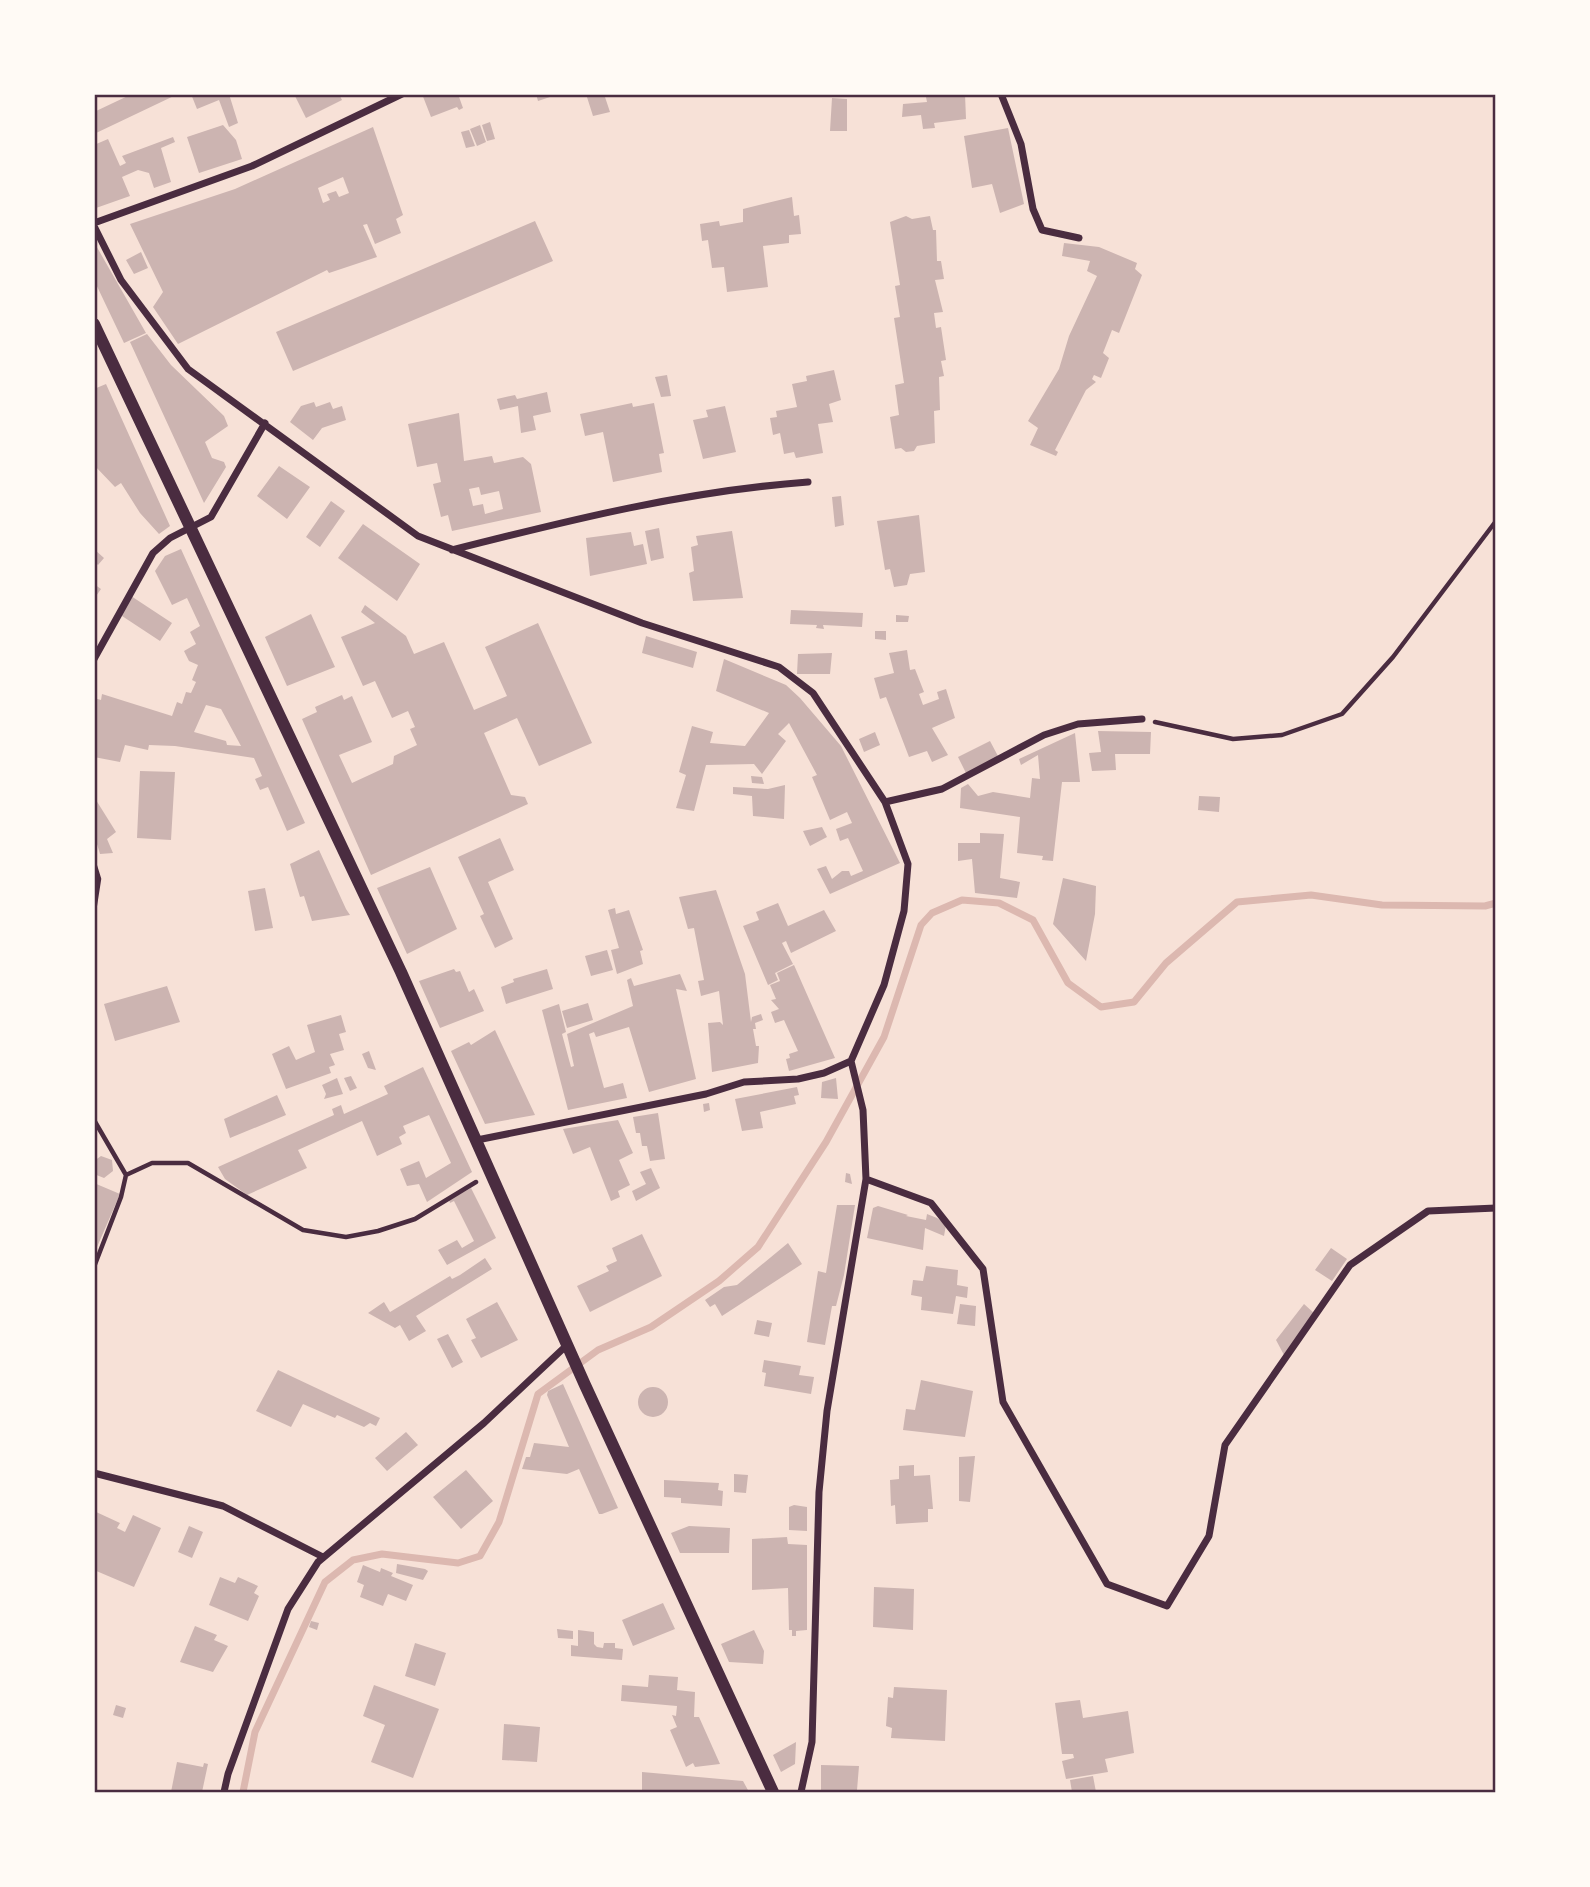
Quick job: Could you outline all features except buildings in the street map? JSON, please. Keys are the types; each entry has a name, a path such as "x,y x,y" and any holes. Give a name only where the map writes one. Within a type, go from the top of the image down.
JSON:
{"street":[{"path":"402,94 252,166 94,225 121,280 188,369 418,536 642,623 779,667 813,694 885,802 908,864 904,911 884,985 851,1061 863,1110 866,1179 827,1411 820,1478 812,1742 801,1793"},
{"path":"1001,94 1021,144 1033,209 1042,230 1079,238"},
{"path":"94,324 477,1140 574,1362 773,1793"},
{"path":"94,659 153,553 170,538 211,517 265,423"},
{"path":"451,550 593,514 732,488 808,482"},
{"path":"885,802 942,789 1044,735 1078,724 1142,719"},
{"path":"477,1140 706,1094 744,1082 798,1080 824,1073 851,1061"},
{"path":"866,1179 930,1203 983,1269 1003,1402 1107,1584 1167,1606 1209,1536 1225,1445 1350,1265 1428,1211 1496,1208"},
{"path":"224,1793 228,1774 288,1609 323,1557 485,1423 567,1345"},
{"path":"94,1473 223,1506 323,1557"}],"path":[{"path":"1142,719 1233,739 1282,735 1342,714 1393,657 1448,580 1496,521"},
{"path":"94,863 99,879 94,911"},
{"path":"94,1120 126,1175 121,1197 94,1267"},
{"path":"126,1175 152,1163 188,1163 303,1230 346,1237 378,1231 415,1219 491,1173"}],"waterway":[{"path":"243,1792 255,1732 325,1582 353,1560 382,1554 458,1563 480,1556 499,1522 538,1394 598,1350 651,1327 719,1281 758,1247 826,1142 884,1037 921,925 932,913 962,900 999,903 1033,920 1068,983 1101,1007 1134,1002 1166,963 1237,902 1311,895 1382,905 1485,906 1496,903"}]}
